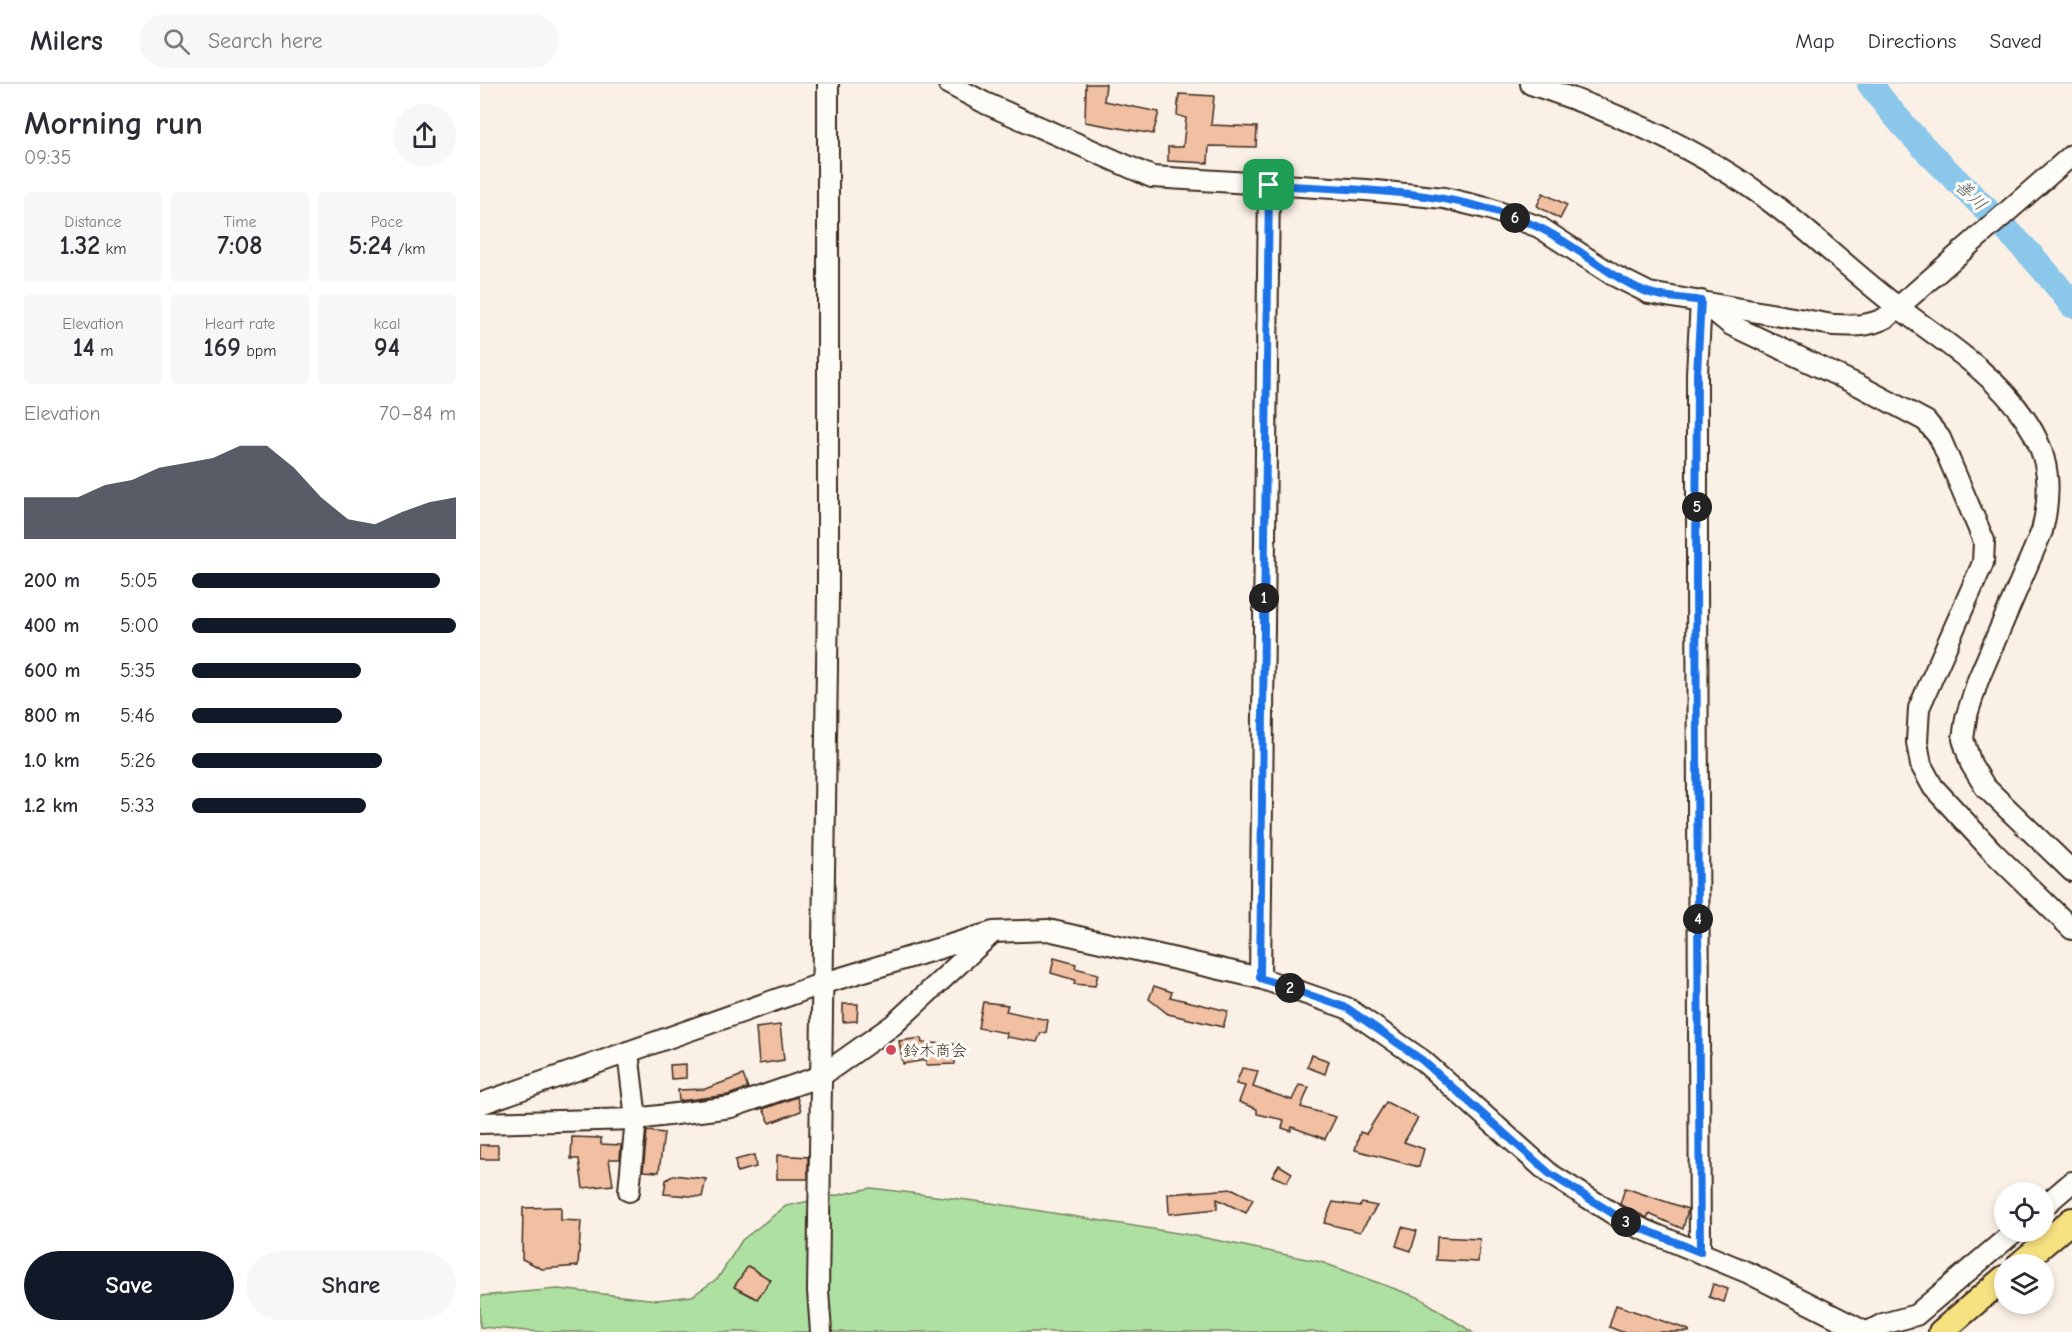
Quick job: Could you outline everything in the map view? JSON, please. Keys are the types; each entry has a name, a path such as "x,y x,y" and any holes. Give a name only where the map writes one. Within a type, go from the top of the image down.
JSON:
{"main road":[{"path":"2032,1254 2072,1220"},
{"path":"1941,1332 1994,1287"}],"street":[{"path":"821,1332 819,1291 821,984 828,596 828,84"},
{"path":"949,84 1038,128 1152,177 1444,198 1490,209 1539,227 1613,275 1649,293 1833,325 1858,327 1875,324 1898,308 1922,284 2072,155"},
{"path":"1531,84 1611,114 1700,156 1779,208 1898,308 1988,377 2025,419 2043,456 2049,481 2048,505 2042,531 1978,680 1966,718 1964,739 1971,765 1986,787 2072,871"},
{"path":"1260,978 1269,185"},
{"path":"1701,301 1731,325 1926,421 1941,438 1984,541 1983,563 1918,708 1917,742 1921,765 1933,787 1992,851 2072,929"},
{"path":"1700,1252 1696,569 1697,373 1701,301"},
{"path":"480,1104 821,984 993,932 1048,930 1260,978 1347,1008 1422,1060 1550,1174 1628,1223 1749,1273 1867,1332 1883,1324 1916,1315 2002,1242"},
{"path":"480,1123 636,1119 731,1107 821,1076 893,1025 993,932"},
{"path":"628,1052 636,1119 629,1191"},
{"path":"2054,1198 2072,1182"}],"green space":[{"path":"871,1188 991,1203 1196,1236 1321,1262 1420,1298 1472,1332 540,1332 480,1327 480,1296 558,1289 658,1300 692,1296 718,1278 742,1240 786,1206"}],"building":[{"path":"1086,84 1106,84 1104,101 1159,112 1153,134 1085,122"},
{"path":"1179,94 1214,96 1211,125 1257,127 1256,147 1209,146 1208,163 1168,161 1168,147 1183,147 1186,118 1177,115"},
{"path":"1543,193 1567,205 1560,219 1537,206"},
{"path":"1054,958 1076,964 1075,968 1098,974 1095,986 1074,984 1075,980 1051,973"},
{"path":"1154,986 1172,992 1170,997 1228,1011 1223,1027 1168,1014 1149,999"},
{"path":"983,1002 1008,1005 1006,1011 1048,1020 1046,1033 1041,1033 1037,1042 1006,1037 1007,1033 978,1028"},
{"path":"843,1004 858,1004 857,1021 843,1022"},
{"path":"780,1025 784,1060 759,1064 756,1028"},
{"path":"921,1038 922,1043 954,1044 955,1064 926,1065 926,1060 903,1064 899,1041"},
{"path":"1312,1055 1329,1061 1325,1074 1307,1067"},
{"path":"686,1064 686,1078 671,1079 670,1065"},
{"path":"1242,1068 1258,1071 1253,1087 1292,1100 1299,1085 1309,1087 1301,1107 1336,1117 1325,1139 1292,1127 1291,1131 1282,1128 1284,1120 1257,1114 1257,1109 1239,1102 1245,1086 1236,1084"},
{"path":"743,1075 748,1088 728,1095 679,1101 678,1090 705,1089"},
{"path":"797,1097 801,1111 770,1123 763,1109"},
{"path":"1386,1102 1418,1118 1404,1142 1424,1149 1419,1167 1355,1150 1360,1132 1366,1134"},
{"path":"647,1131 664,1133 659,1172 643,1171"},
{"path":"572,1137 601,1138 601,1144 621,1145 620,1159 609,1159 613,1185 583,1188 579,1159 571,1159"},
{"path":"480,1145 498,1145 498,1159 480,1159"},
{"path":"754,1155 756,1167 737,1172 735,1160"},
{"path":"777,1155 808,1157 808,1179 777,1179"},
{"path":"1279,1165 1292,1173 1287,1182 1272,1176"},
{"path":"674,1175 706,1179 702,1197 664,1194 666,1180"},
{"path":"1625,1188 1688,1209 1683,1229 1649,1214 1647,1218 1620,1204"},
{"path":"1233,1189 1253,1199 1246,1213 1217,1199 1217,1209 1169,1214 1168,1194"},
{"path":"1333,1202 1377,1206 1360,1232 1324,1223"},
{"path":"561,1207 561,1220 581,1221 578,1266 542,1269 522,1259 523,1208"},
{"path":"1402,1227 1417,1231 1411,1251 1396,1246"},
{"path":"1437,1237 1480,1239 1478,1262 1436,1260"},
{"path":"748,1266 771,1280 757,1299 734,1287"},
{"path":"1713,1284 1728,1289 1724,1302 1709,1297"},
{"path":"1616,1305 1689,1330 1689,1332 1622,1332 1609,1327"}],"waterway":[{"name":"善川","path":"1870,84 1918,141 2024,248 2072,305"}],"place":[{"name":"鈴木商会","path":"891,1050"}],"route":[{"path":"1269,185 1366,190 1444,198 1490,209 1539,227 1613,275 1649,293 1701,301 1697,373 1696,581 1700,1252 1628,1223 1550,1174 1422,1060 1347,1008 1260,978 1269,185"}]}
